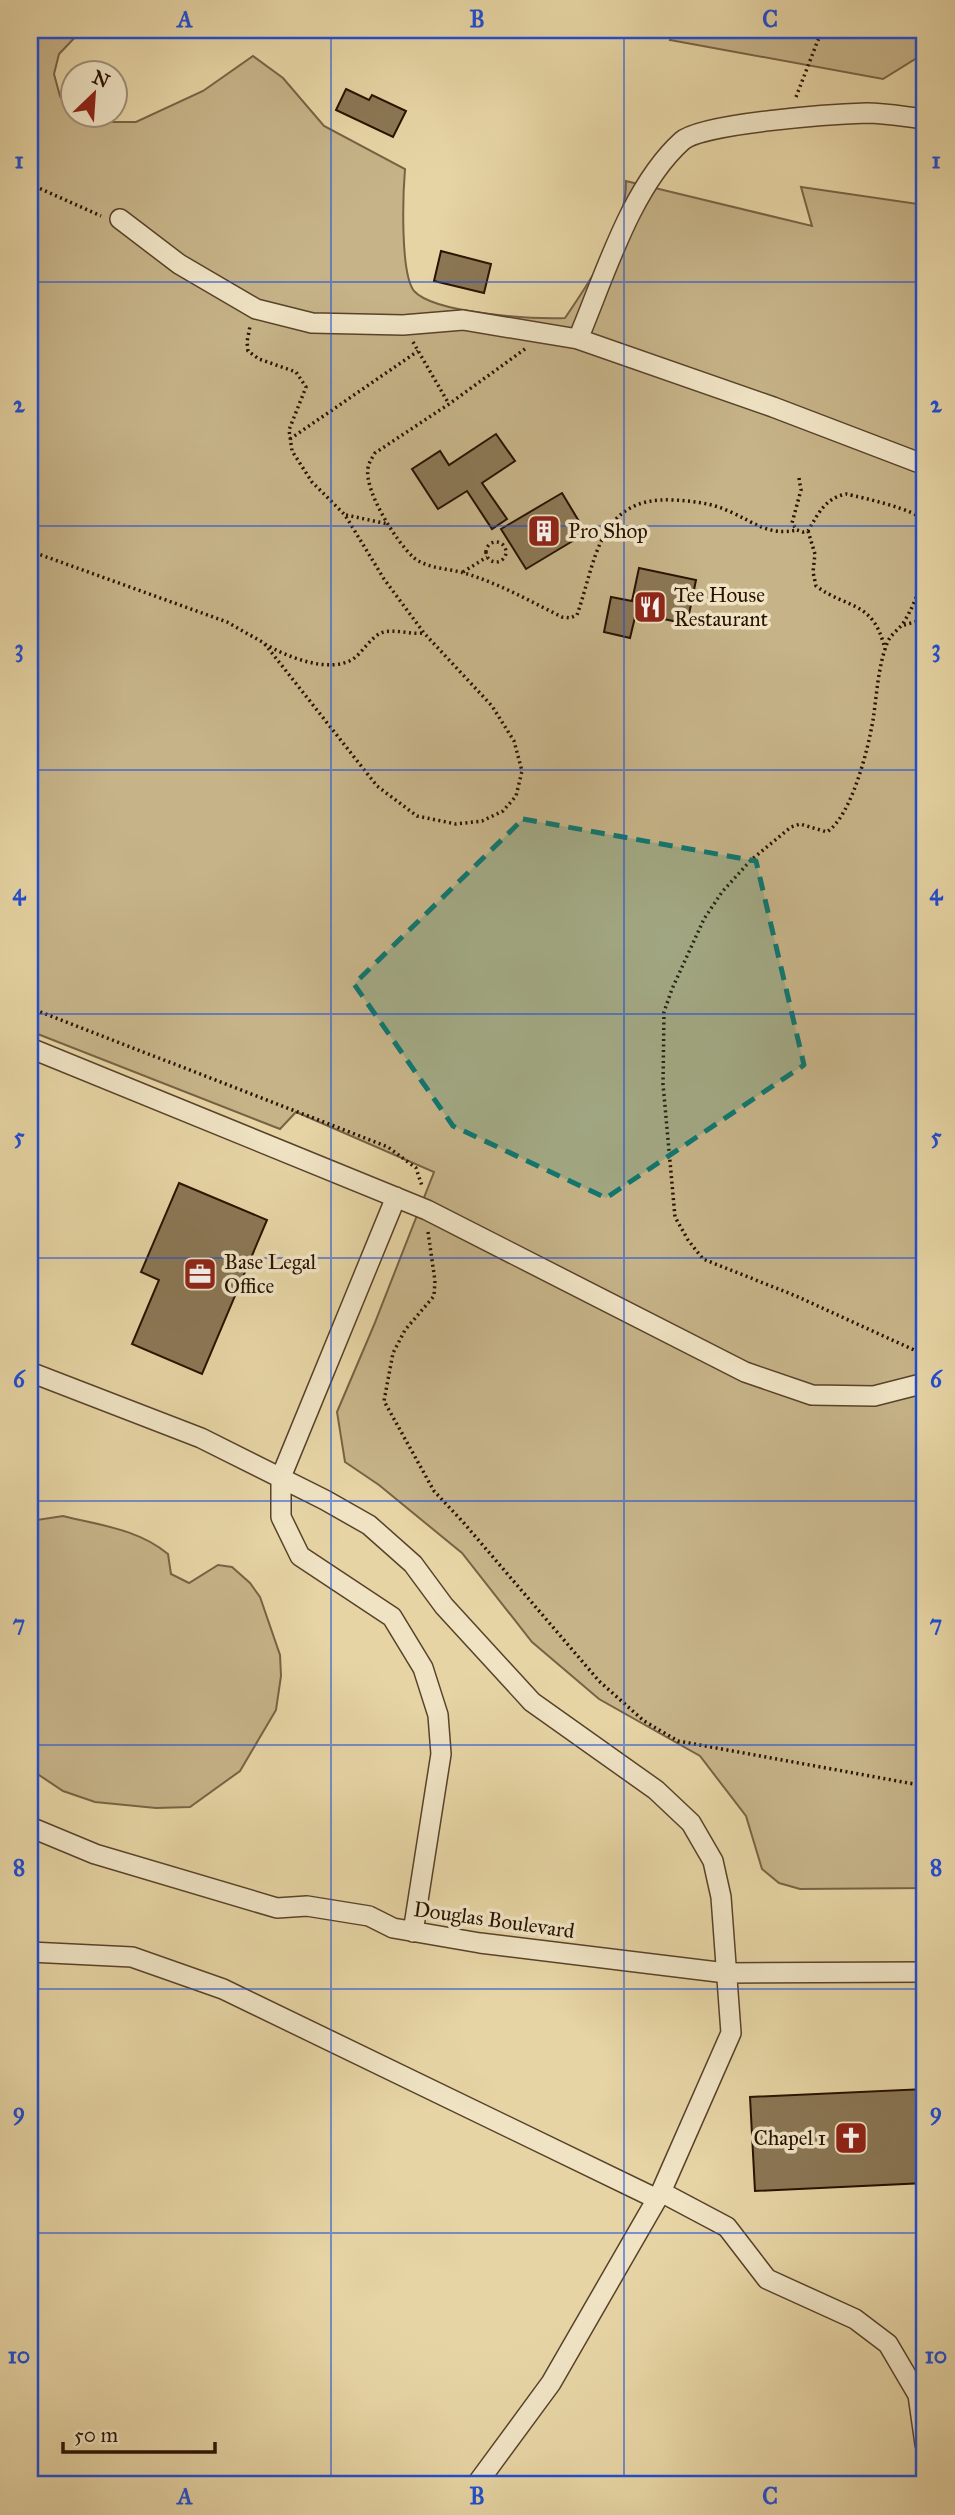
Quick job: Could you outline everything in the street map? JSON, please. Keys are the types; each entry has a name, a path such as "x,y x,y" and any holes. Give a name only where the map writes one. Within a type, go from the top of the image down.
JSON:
{"street":[{"path":"579,339 637,198 660,164 685,138 716,128 788,119 869,113 925,119"},
{"path":"120,219 179,264 257,309 312,323 403,325 463,320 579,339 773,407 925,465"},
{"path":"30,1048 427,1210 756,1376 812,1395 874,1396 925,1383"},
{"path":"396,1197 281,1478 281,1517 300,1556 391,1617 423,1668 438,1715 441,1754 413,1933"},
{"path":"30,1373 201,1438 369,1525 413,1564 443,1606 532,1702 656,1790 691,1823 713,1861 721,1897 731,2033 659,2195 551,2383 476,2485"},
{"name":"Douglas Boulevard","path":"30,1828 95,1854 277,1908 307,1906 369,1916 393,1928 413,1933 726,1973 925,1972"},
{"path":"30,1952 132,1957 223,1989 727,2227 767,2279 855,2319 888,2344 918,2395 925,2445"}],"path":[{"path":"788,119 818,40 824,35 856,33 887,37 898,30"},
{"path":"30,184 103,217 120,219"},
{"path":"257,309 249,330 248,351 259,359 296,372 306,387 289,430 292,450 312,482 345,515 384,579 424,633 492,706 514,741 522,771 516,796 503,811 482,821 456,824 417,816 377,786 264,643"},
{"path":"403,325 449,404"},
{"path":"546,333 449,404 375,453 371,459 368,468 370,489 388,524 414,558 437,568 463,572 570,618 577,615 589,569 601,542 615,519 634,504 663,499 699,501 775,532 808,531"},
{"path":"290,439 418,351"},
{"path":"797,530 792,523 801,490 799,478"},
{"path":"885,650 872,618 861,608 816,586 813,572 815,554 808,531 821,508 837,496 846,494 908,512 922,517 925,521"},
{"path":"345,515 388,524"},
{"path":"496,542 504,547 505,556 500,561 494,562 487,557 486,550 490,544 496,542"},
{"path":"30,551 227,622 285,656 308,662 332,664 352,660 380,634 399,631 410,635 424,633"},
{"path":"463,572 487,557"},
{"path":"925,571 916,603 902,625 889,638 873,721 845,810 834,827 827,832 800,824 792,827 751,860 722,892 704,919 664,1012 663,1084 675,1217 703,1259 796,1296 925,1355"},
{"path":"902,625 925,619"},
{"path":"30,1008 388,1147 416,1168 427,1210 435,1296 405,1330 393,1353 384,1401 434,1491 599,1681 644,1721 678,1741 925,1786"}],"highlighted area":[{"path":"523,819 756,861 804,1065 606,1198 453,1126 354,984"}],"shaded area":[{"path":"30,30 82,30 59,54 54,74 60,96 60,130 130,130 130,122 136,122 203,91 253,56 283,78 324,126 405,169 404,251 410,282 414,291 425,299 463,310 509,316 565,318 596,270 614,235 625,199 626,181 812,226 801,187 925,205 925,1888 800,1889 779,1883 762,1869 746,1816 700,1756 599,1699 532,1642 462,1553 379,1485 345,1462 337,1412 434,1172 296,1112 280,1129 30,1031"},
{"path":"675,30 925,30 925,50 883,79 670,40"},
{"path":"63,1516 118,1529 144,1539 168,1554 171,1574 189,1583 218,1565 232,1567 250,1583 260,1597 280,1655 281,1676 276,1710 240,1771 190,1807 156,1808 95,1802 63,1791 30,1769 30,1521"}],"building":[{"path":"346,89 369,100 372,95 406,111 393,137 336,110"},
{"path":"441,251 491,264 484,293 434,281"},
{"path":"496,434 515,461 482,483 507,519 492,529 467,491 438,509 412,469 440,451 449,465"},
{"name":"Pro Shop","path":"562,493 586,533 526,569 501,529"},
{"name":"Tee House Restaurant","path":"639,568 696,580 687,624 636,613 630,638 604,632 611,597 632,601"},
{"path":"179,1183 267,1220 202,1374 132,1344 159,1280 141,1272"},
{"path":"925,2089 925,2183 755,2191 750,2097"}],"place":[{"name":"Pro Shop","path":"544,531"},
{"name":"Tee House Restaurant","path":"650,607"},
{"name":"Base Legal Office","path":"200,1274"},
{"name":"Chapel 1","path":"851,2138"}]}
